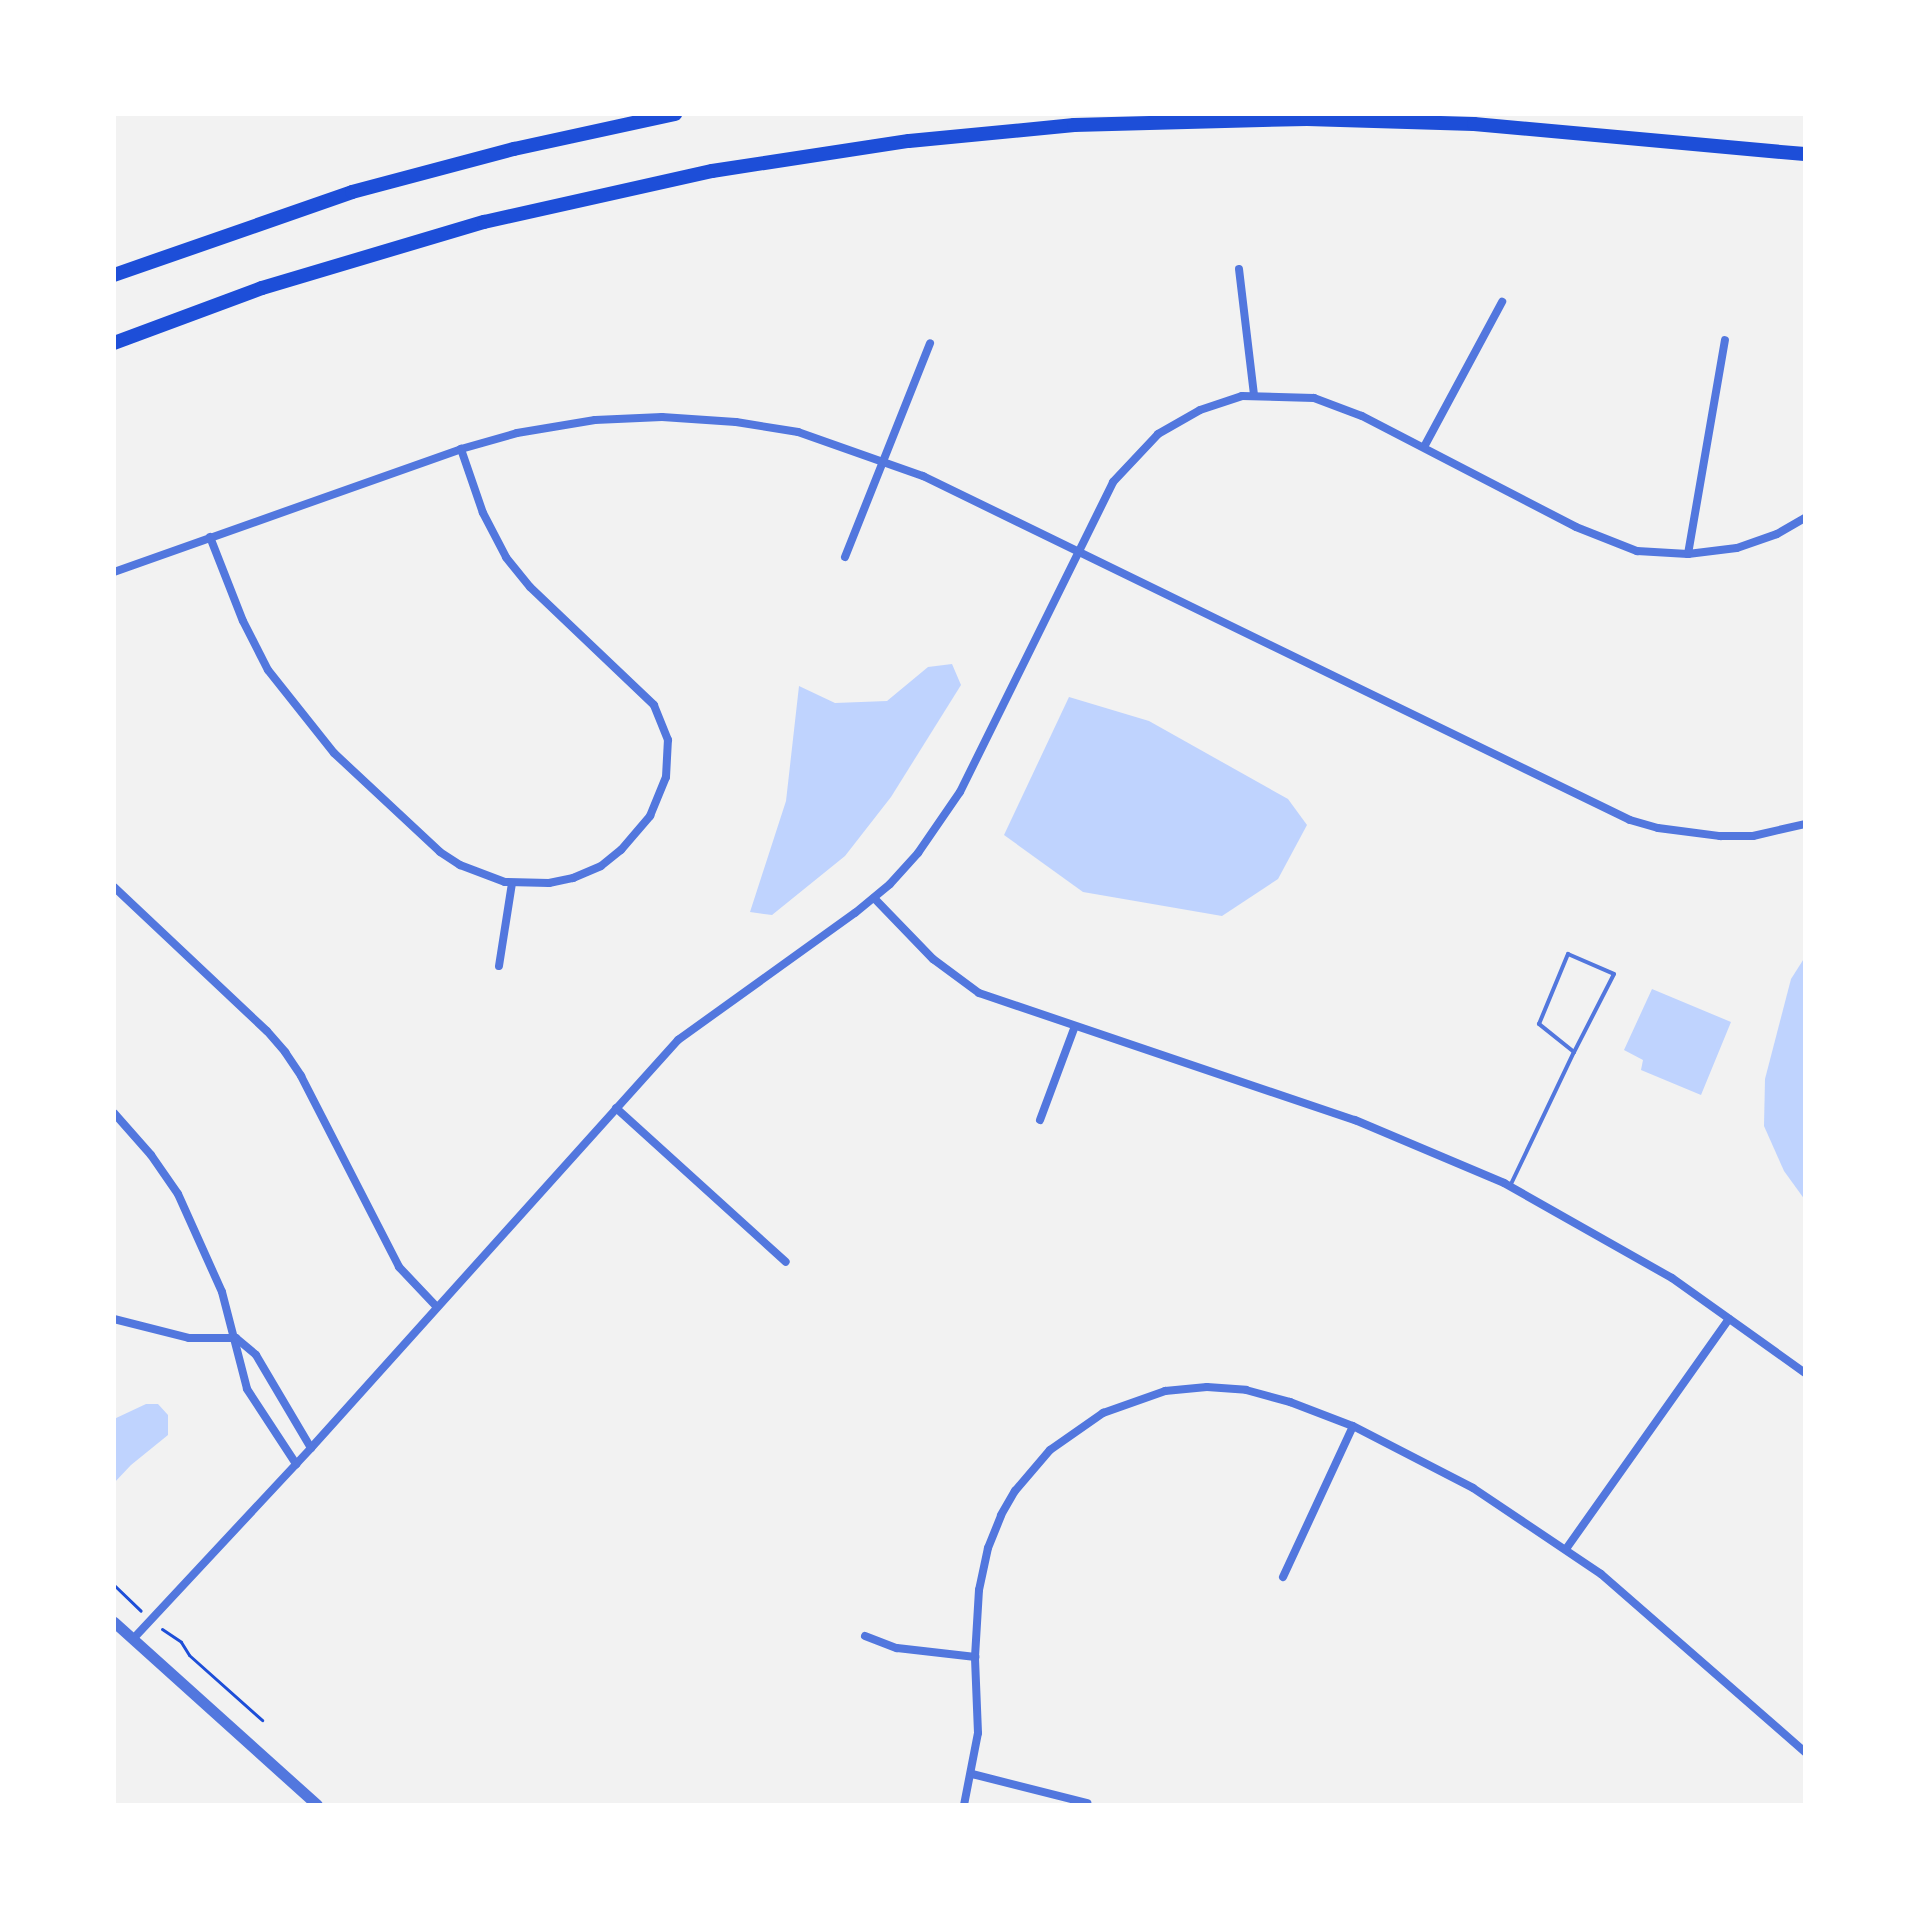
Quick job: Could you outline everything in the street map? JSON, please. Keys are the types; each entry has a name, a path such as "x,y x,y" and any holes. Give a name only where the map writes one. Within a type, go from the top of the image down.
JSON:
{"highway":[{"path":"114,275 352,192 527,145 675,114"},
{"path":"114,343 262,288 484,222 712,171 909,141 1074,125 1321,119 1474,124 1805,154"}],"street":[{"path":"1239,269 1254,395"},
{"path":"1424,447 1502,302"},
{"path":"1688,554 1725,340"},
{"path":"845,557 930,343"},
{"path":"133,1639 311,1448 678,1040 874,898 918,853 943,821 1113,482 1149,441 1200,410 1254,395 1325,402 1424,447 1576,527 1614,543 1657,554 1688,554 1748,545 1805,518"},
{"path":"114,572 461,449 555,426 662,417 736,422 798,432 923,476 1630,820 1658,828 1720,836 1753,836 1805,824"},
{"path":"210,537 243,621 268,670 334,753 440,852 484,876 512,883 549,883 573,878 601,866 644,825 660,796 668,769 668,740 654,705 530,587 506,557 483,513 461,449"},
{"path":"499,966 512,883"},
{"path":"114,887 267,1031 285,1052 301,1076 399,1267 437,1307"},
{"path":"874,898 933,959 979,993 1355,1120 1510,1186 1659,1270 1805,1373"},
{"path":"1040,1120 1075,1026"},
{"path":"616,1108 786,1262"},
{"path":"114,1113 151,1155 178,1194 222,1292 236,1338 238,1364 247,1389 296,1464"},
{"path":"114,1319 189,1338 236,1338 256,1355 311,1448"},
{"path":"1566,1549 1729,1319"},
{"path":"964,1805 978,1733 975,1657 979,1590 988,1548 1001,1515 1015,1491 1050,1450 1103,1413 1165,1391 1207,1387 1246,1390 1353,1426 1473,1488 1566,1549 1678,1638 1805,1752"},
{"path":"1283,1577 1353,1426"},
{"path":"114,1622 317,1805"},
{"path":"865,1636 897,1648 975,1657"},
{"path":"972,1774 1087,1803"}],"lane":[{"path":"1510,1186 1614,974 1568,954 1539,1024 1574,1052"}],"path":[{"path":"114,1585 150,1621 181,1642 189,1655 262,1720"}],"water":[{"path":"952,664 961,685 891,797 845,856 772,915 750,912 786,801 799,686 835,703 887,701 928,667"},
{"path":"1069,697 1149,721 1288,799 1307,825 1278,879 1222,916 1083,892 1004,835"},
{"path":"1805,957 1805,1200 1784,1171 1764,1126 1765,1079 1791,979"},
{"path":"1652,989 1731,1022 1701,1095 1641,1070 1643,1060 1624,1050"},
{"path":"146,1404 158,1404 168,1415 168,1435 114,1483 114,1419"}]}
